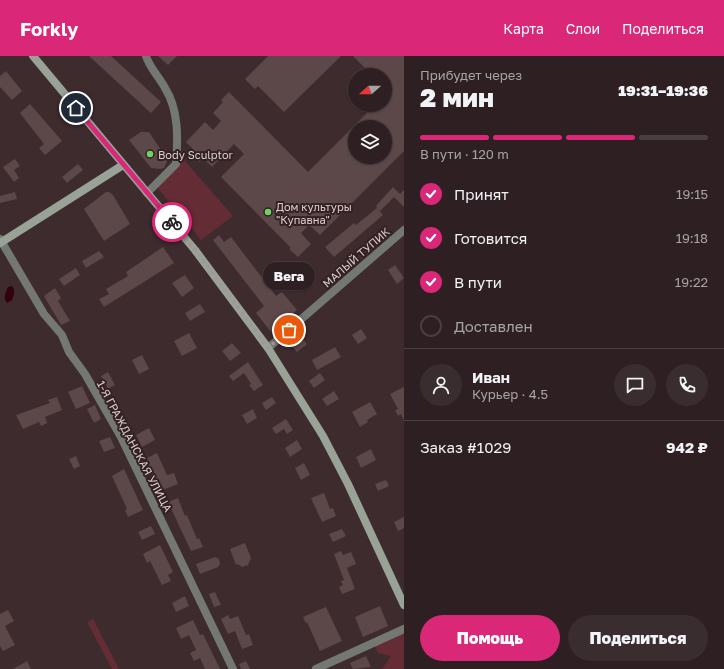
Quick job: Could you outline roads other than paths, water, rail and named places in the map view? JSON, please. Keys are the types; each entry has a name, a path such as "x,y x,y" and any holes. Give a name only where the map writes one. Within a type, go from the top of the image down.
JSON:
{"main road":[{"path":"33,56 122,165 201,257 268,348 323,436 348,484 404,605"},
{"path":"1,241 122,165"}],"street":[{"path":"146,56 173,102 176,115 177,151 176,164 147,193"},
{"name":"МАЛЫЙ ТУПИК","path":"268,348 404,230"},
{"name":"1-Я ГРАЖДАНСКАЯ УЛИЦА","path":"1,241 44,314 62,335 69,352 85,374 121,438 233,669"},
{"path":"316,669 404,629"}],"place":[{"name":"Body Sculptor","path":"150,154"},
{"name":"Дом культуры \"Купавна\"","path":"268,212"},
{"name":"Вега","path":"289,330"}]}
